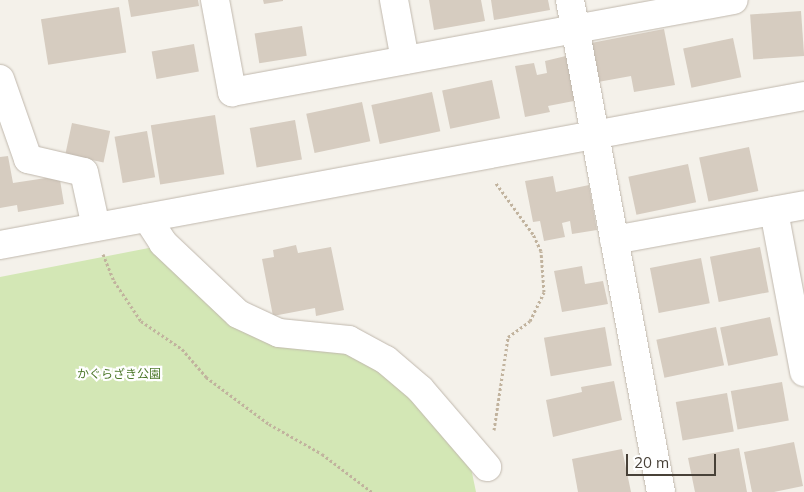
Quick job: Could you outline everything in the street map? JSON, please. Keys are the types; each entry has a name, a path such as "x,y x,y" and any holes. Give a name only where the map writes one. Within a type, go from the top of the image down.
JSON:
{"street":[{"path":"215,0 232,92 575,27 734,0"},
{"path":"394,0 405,60"},
{"path":"570,0 661,492"},
{"path":"0,79 28,160 84,172 96,227"},
{"path":"0,245 804,96"},
{"path":"614,240 804,205"},
{"path":"774,210 804,372"},
{"path":"147,218 164,243 238,314 279,333 349,340 386,360 420,389 487,467"}],"path":[{"path":"487,154 492,176 533,234 544,272 544,292 538,309 530,322 508,337 487,467"},
{"path":"96,227 114,282 141,321 182,348 206,377 268,424 322,454 372,492"}],"green space":[{"name":"かぐらざき公園","path":"159,246 209,298 348,350 379,367 421,403 470,463 476,492 0,492 0,277"}],"building":[{"path":"128,0 198,0 199,6 131,17"},
{"path":"263,0 283,0 283,1 264,4"},
{"path":"429,0 481,0 485,21 434,30"},
{"path":"491,0 548,0 550,10 494,20"},
{"path":"119,7 126,52 48,65 41,19"},
{"path":"801,11 804,56 753,59 750,15"},
{"path":"302,26 307,56 259,63 255,34"},
{"path":"664,29 675,85 634,92 631,76 598,82 591,43"},
{"path":"733,38 741,77 691,88 683,49"},
{"path":"194,44 199,72 157,79 152,51"},
{"path":"570,55 579,100 548,106 550,112 525,117 515,66 534,63 537,75 547,73 545,61"},
{"path":"492,80 500,118 450,129 442,91"},
{"path":"432,92 440,131 380,144 371,105"},
{"path":"362,102 370,141 315,153 306,114"},
{"path":"215,115 224,174 160,184 151,125"},
{"path":"295,120 302,159 257,167 250,128"},
{"path":"72,123 110,131 103,162 65,154"},
{"path":"147,131 155,177 123,183 115,137"},
{"path":"749,147 758,191 708,202 699,158"},
{"path":"8,156 13,183 46,178 60,180 64,204 18,212 17,205 0,208 0,157"},
{"path":"688,164 696,202 636,215 628,177"},
{"path":"553,176 556,192 589,185 597,230 572,234 570,221 562,223 565,237 544,241 540,221 533,222 525,181"},
{"path":"296,245 298,253 331,247 344,310 316,316 315,308 273,316 262,259 274,257 273,250"},
{"path":"760,247 769,292 719,302 710,257"},
{"path":"701,258 710,303 659,313 650,268"},
{"path":"582,266 585,284 603,281 608,304 562,312 554,271"},
{"path":"770,317 778,355 728,366 720,328"},
{"path":"605,327 612,365 551,376 544,338"},
{"path":"716,327 724,365 664,378 656,340"},
{"path":"614,381 622,420 553,437 546,400 582,392 581,387"},
{"path":"782,382 789,420 738,429 731,391"},
{"path":"727,393 734,431 683,440 676,402"},
{"path":"794,442 803,486 774,492 752,492 744,452"},
{"path":"739,448 747,492 695,492 688,458"},
{"path":"622,449 631,492 578,492 572,459"}]}
